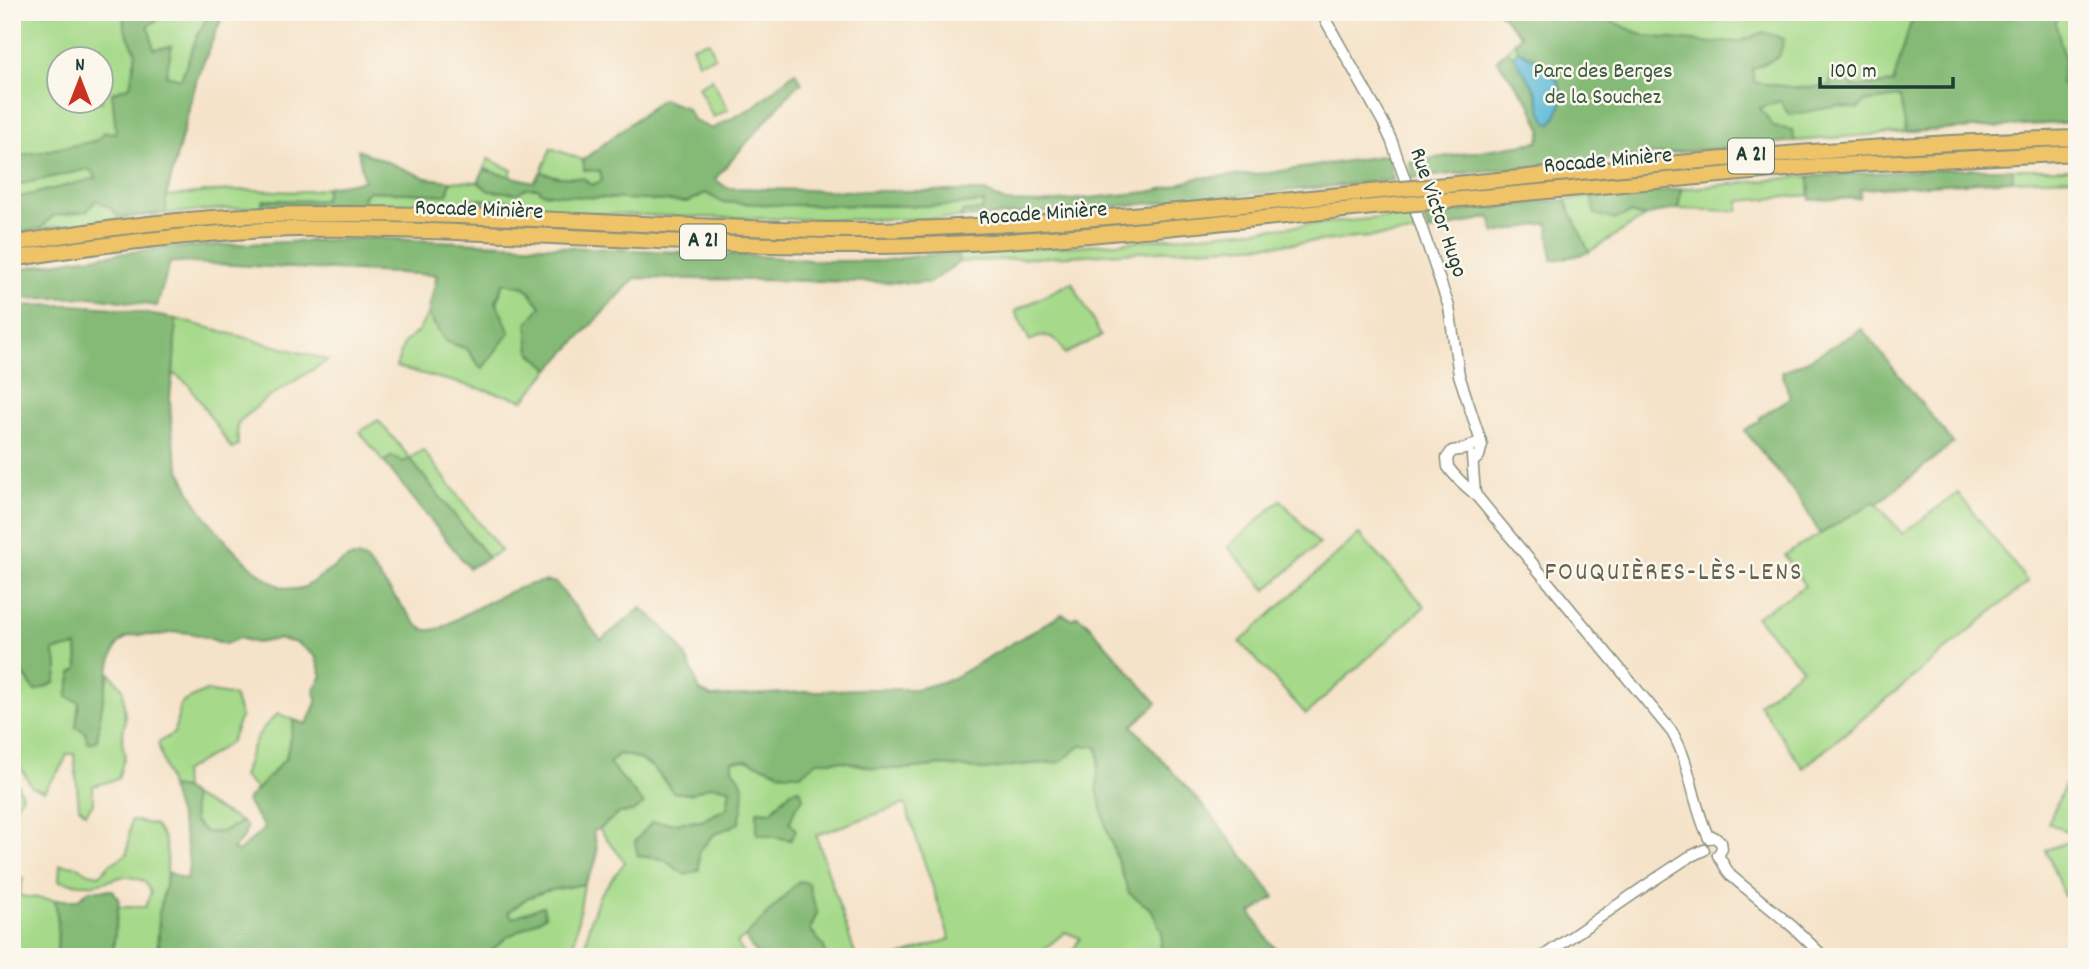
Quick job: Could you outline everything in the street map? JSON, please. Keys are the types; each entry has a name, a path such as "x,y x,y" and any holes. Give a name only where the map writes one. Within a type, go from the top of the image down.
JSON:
{"highway":[{"name":"Rocade Minière","path":"12,244 160,222 269,215 493,218 775,230 917,230 1086,219 1827,149 2077,138"},
{"name":"Rocade Minière","path":"12,259 150,239 270,230 371,230 775,244 956,244 1083,235 1818,166 2077,153"}],"street":[{"name":"Rue Victor Hugo","path":"1321,12 1392,142 1449,307 1459,375 1481,440"},
{"path":"1481,440 1465,449 1452,451 1447,458 1450,470 1475,494 1672,733 1684,754 1698,810 1709,838"},
{"path":"1456,475 1464,475 1473,464 1480,451 1481,440"},
{"path":"1465,449 1472,455 1475,494"},
{"path":"1703,850 1704,842 1714,837 1721,842 1722,849 1718,855"},
{"path":"1703,850 1708,855 1718,855"},
{"path":"1542,957 1651,882 1703,850"},
{"path":"1718,855 1730,875 1793,927 1824,957"}],"green space":[{"path":"12,12 224,12 197,78 166,197 224,191 306,191 327,187 324,200 263,200 262,207 137,216 12,234"},
{"path":"123,12 166,12 163,17 148,25 154,49 172,46 166,75 181,79 197,36 210,12 224,12 197,78 166,197 166,213 120,218 112,209 96,200 87,211 53,216 40,229 12,234 12,199 97,178 89,169 12,186 12,157 86,143 97,140 105,132 116,133 116,91 130,86 136,53 124,27"},
{"name":"Parc des Berges de la Souchez","path":"1499,12 2077,12 2077,122 1827,138 1412,178 1410,162 1538,142 1542,131 1530,103 1497,60 1521,36"},
{"name":"Parc des Berges de la Souchez","path":"1499,12 1591,12 1645,36 1713,43 1741,41 1764,32 1784,39 1779,57 1752,69 1754,82 1798,88 1830,86 1831,74 1842,74 1853,87 1893,83 1916,12 2022,12 2038,15 2039,12 2057,12 2056,25 2065,59 2061,84 2077,83 2077,122 1906,132 1900,97 1864,102 1858,109 1838,106 1789,115 1780,101 1760,108 1774,127 1792,130 1795,141 1412,178 1410,162 1538,142 1542,131 1530,103 1497,60 1507,50 1519,63 1529,78 1542,112 1538,60 1518,50 1515,42 1521,35"},
{"path":"709,41 715,57 698,62 692,46"},
{"path":"795,72 802,83 797,85 715,179 727,188 985,191 1005,202 1040,203 1148,192 1197,178 1269,173 1388,155 1393,180 959,218 963,212 982,210 984,202 946,206 778,205 721,202 706,193 688,202 583,197 542,193 538,188 526,188 518,193 489,191 478,182 484,170 534,182 541,172 558,177 583,178 591,185 602,181 600,171 584,170 583,160 662,99 686,108 694,121 712,129 752,108"},
{"path":"712,79 728,110 713,117 698,87"},
{"path":"551,148 583,160 585,169 600,171 602,181 591,186 583,178 558,177 541,172"},
{"path":"358,150 426,178 451,181 447,195 369,191 364,196 362,205 262,207 263,200 324,200 327,187 364,181"},
{"path":"488,159 512,170 509,179 484,168"},
{"path":"1950,169 2012,169 2013,180 1861,189 1860,198 1810,200 1809,176"},
{"path":"2012,169 2077,169 2077,178 2013,180"},
{"path":"1809,176 1810,195 1739,201 1738,211 1678,209 1681,189"},
{"path":"451,181 478,182 489,191 518,193 526,188 538,188 543,193 583,197 688,202 706,193 721,202 778,205 946,206 984,202 982,210 963,212 959,218 853,219 537,211 534,202 475,200 458,204 430,203 428,207 362,205 364,196 369,191 447,195"},
{"path":"1681,189 1678,209 1644,217 1630,213 1614,220 1595,214 1592,197"},
{"path":"1592,197 1595,214 1630,213 1644,217 1589,252 1565,200"},
{"path":"472,199 534,202 537,211 428,207 429,203 458,204"},
{"path":"1565,200 1589,252 1552,260 1548,223 1495,233 1490,217 1429,232 1423,215"},
{"path":"1410,215 1416,233 1285,244 959,262 957,254 1117,243"},
{"path":"370,238 823,261 881,261 957,254 959,262 929,283 635,278 550,369 530,352 527,324 541,306 525,287 503,283 496,302 510,332 482,369 467,349 445,341 428,314 437,275 170,262 157,306 94,297 12,299 12,270 163,248"},
{"path":"503,282 525,287 541,307 530,352 550,369 524,400 396,367 404,343 418,331 428,314 445,341 467,349 481,368"},
{"path":"1072,282 1101,336 1065,354 1051,337 1042,336 1030,341 1015,311"},
{"path":"71,305 113,308 176,319 170,400 173,440 180,470 197,504 223,538 258,573 284,588 305,587 348,558 357,557 366,560 417,625 431,630 441,628 516,589 545,582 556,583 601,640 641,608 671,635 690,665 700,691 712,697 858,689 915,689 953,678 1062,614 1072,619 1077,616 1087,623 1157,703 1132,726 1210,814 1275,897 1251,913 1270,943 1285,957 1160,957 1162,932 1151,909 1129,893 1106,827 1097,788 1097,747 1082,745 1060,762 984,770 944,765 904,769 873,768 843,761 817,761 802,774 785,774 747,760 732,761 732,768 741,781 744,793 739,823 713,835 699,851 699,870 686,875 662,859 638,856 635,841 652,822 701,821 727,808 730,788 710,786 690,794 673,792 650,766 637,758 619,754 609,763 644,804 632,812 619,813 593,831 597,847 596,859 584,884 546,891 527,898 508,912 512,918 543,906 545,916 506,938 487,954 488,957 159,957 159,913 168,872 186,880 189,859 170,787 184,789 192,796 194,821 205,832 221,832 242,822 247,826 244,837 233,849 238,852 265,828 246,801 286,758 294,720 307,724 317,700 314,689 322,676 315,656 297,643 279,639 256,643 239,638 225,644 184,632 128,637 120,642 112,658 97,741 88,743 85,732 76,727 79,702 67,697 72,673 78,669 77,646 53,651 58,667 55,683 35,691 12,657 12,306"},
{"path":"176,319 328,360 263,401 237,424 238,445 232,449 189,385 173,373"},
{"path":"1862,329 1953,443 1877,504 1875,501 1820,534 1801,501 1745,431 1760,420 1759,418 1790,398 1782,372"},
{"path":"378,420 410,458 423,450 501,551 488,558 410,459 403,462 392,456 384,462 360,432"},
{"path":"392,456 403,462 410,459 488,558 469,568 384,462"},
{"path":"1958,493 2028,582 1803,768 1759,704 1802,668 1756,617 1805,586 1785,555 1875,501 1902,534"},
{"path":"1281,500 1319,544 1266,590 1228,547"},
{"path":"1359,534 1425,606 1306,714 1240,642"},
{"path":"77,645 79,702 76,727 101,704 110,673 123,689 125,719 122,742 125,755 118,779 93,786 93,803 86,813 79,807 74,754 67,754 44,791 32,787 18,763 12,758 12,745 15,743 12,741 12,657 35,691 58,667 53,651"},
{"path":"206,691 234,696 241,717 230,743 183,772 184,789 170,787 158,743 174,733 181,703"},
{"path":"278,714 294,720 286,758 257,790 243,777 258,735"},
{"path":"1081,745 1097,746 1097,788 1106,827 1129,893 1151,909 1162,932 1160,957 1065,957 1071,954 1080,938 1065,932 1030,957 897,957 950,939 905,804 816,835 856,957 827,957 823,945 810,930 817,913 745,937 737,943 746,957 584,957 589,926 599,896 625,862 599,829 619,813 632,812 624,782 609,763 619,754 637,758 650,766 673,792 690,794 710,785 730,788 727,808 701,821 652,822 638,856 662,859 686,875 699,851 713,835 739,822 731,761 746,760 785,774 802,773 817,761 843,761 873,768 904,769 944,765 984,770 1059,762","holes":["784,797 795,809 790,822 791,840 757,834 757,811 771,812"]},
{"path":"2077,759 2077,836 2048,823"},
{"path":"12,772 22,795 12,813"},
{"path":"800,789 803,798 790,822 796,830 791,840 757,834 757,811 771,812 791,791"},
{"path":"192,796 242,822 221,832 205,832 194,821"},
{"path":"131,820 155,825 164,839 167,868 158,928 159,957 112,957 118,907 145,907 151,892 144,881 123,877 94,884 59,881 60,865 77,866 89,873 100,875 109,865 127,854"},
{"path":"2070,841 2077,858 2077,891 2064,896 2046,850"},
{"path":"12,875 23,878 19,896 55,900 58,923 57,957 12,957"},
{"path":"799,881 808,883 817,913 810,930 823,945 827,957 758,957 745,937"},
{"path":"584,884 570,957 488,957 487,954 506,938 545,916 543,906 512,918 508,913 527,898 546,891"},
{"path":"90,890 113,890 119,900 112,957 57,957 58,923 55,900 77,900"}],"water":[{"path":"1518,50 1540,63 1557,79 1562,99 1551,124 1547,123 1542,112 1536,90 1513,56"}],"district":[{"name":"FOUQUIÈRES-LÈS-LENS","path":"1674,573"}]}
